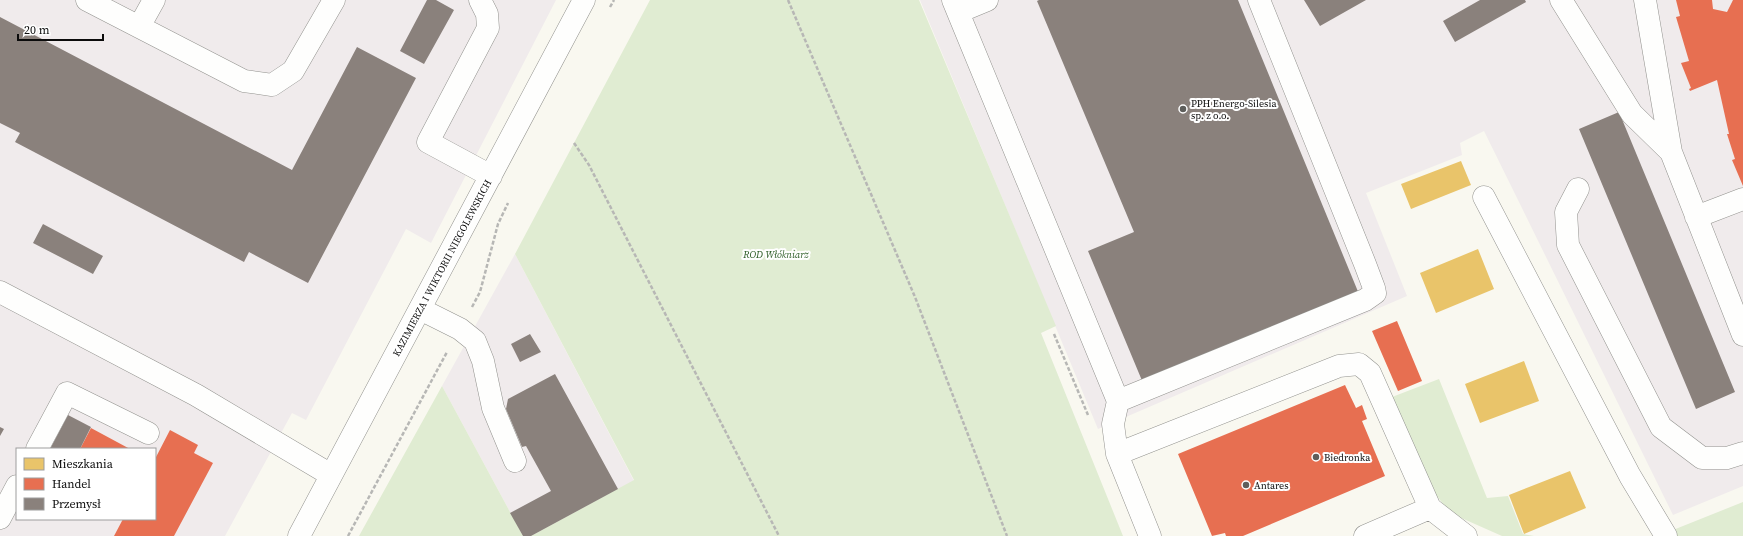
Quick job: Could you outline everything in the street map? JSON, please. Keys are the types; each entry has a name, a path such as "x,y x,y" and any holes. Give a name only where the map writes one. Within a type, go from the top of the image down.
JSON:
{"street":[{"path":"87,0 244,81 272,85 293,71 334,0"},
{"path":"140,27 154,0"},
{"path":"480,0 487,14 488,28 428,142 491,176"},
{"name":"KAZIMIERZA I WIKTORII NIEGOLEWSKICH","path":"299,536 584,0"},
{"path":"987,0 956,6 1118,401 1113,424 1117,454 1150,536"},
{"path":"1118,401 1365,300 1375,293 1368,270 1259,0"},
{"path":"1561,0 1632,114 1671,152"},
{"path":"1645,0 1671,152 1743,335"},
{"path":"1578,189 1566,212 1568,245 1661,427 1702,458 1727,458 1743,453"},
{"path":"1484,197 1630,476 1666,536"},
{"path":"1696,217 1743,199"},
{"path":"0,292 196,395 331,475"},
{"path":"420,309 460,329 469,336 478,348 483,361 493,408 515,461"},
{"path":"1117,454 1339,366 1359,364 1370,373 1430,508 1466,536"},
{"path":"38,448 67,393 148,433"},
{"path":"0,518 16,488"},
{"path":"1365,536 1430,508"}],"path":[{"path":"606,14 614,0"},
{"path":"788,0 915,296 1007,536"},
{"path":"574,143 588,165 779,536"},
{"path":"348,536 480,292 498,224 511,197"},
{"path":"1054,334 1091,421"}],"shaded area":[{"path":"0,0 556,0 431,243 406,229 306,420 292,413 225,536 0,536"},
{"path":"920,0 1743,0 1743,486 1673,515 1484,131 1460,143 1462,155 1366,193 1407,296 1098,429"},
{"path":"515,254 634,481 531,536 523,536 442,386"}],"green space":[{"name":"ROD Włókniarz","path":"650,0 919,0 1056,326 1041,333 1123,536 531,536 634,480 515,254"},
{"path":"1439,379 1487,498 1508,496 1523,534 1534,536 1502,536 1450,513 1430,487 1392,397"},
{"path":"442,386 523,536 359,536"},
{"path":"1743,502 1743,536 1658,536"}],"building: Mieszkania":[{"path":"1461,161 1471,185 1411,209 1401,184"},
{"path":"1478,249 1494,289 1436,313 1420,273"},
{"path":"1524,361 1539,401 1480,423 1465,384"},
{"path":"1570,471 1586,508 1524,534 1509,495"}],"building: Handel":[{"path":"1676,0 1712,0 1713,9 1727,12 1733,0 1743,0 1743,186 1732,160 1735,159 1727,134 1729,134 1717,80 1690,91 1689,89 1691,88 1681,63 1689,61 1676,17 1680,16"},
{"path":"1397,321 1422,381 1398,391 1372,331"},
{"path":"1345,385 1356,408 1362,405 1367,419 1362,421 1385,476 1243,536 1226,536 1225,533 1212,536 1178,454"},
{"path":"91,428 128,448 81,448"},
{"path":"170,430 198,445 194,453 213,463 174,536 114,536 122,520 156,520 156,457"}],"building: Przemysł":[{"path":"427,0 436,0 454,10 424,64 400,51"},
{"path":"1238,0 1359,294 1143,383 1088,251 1134,232 1037,1"},
{"path":"1304,0 1366,0 1320,26"},
{"path":"1480,0 1525,0 1526,2 1455,42 1443,21"},
{"path":"0,17 292,170 357,47 416,78 308,283 249,252 244,262 15,142 20,133 0,123"},
{"path":"1619,112 1735,392 1696,409 1579,129"},
{"path":"43,224 103,256 93,274 33,243"},
{"path":"530,334 541,352 520,362 511,344"},
{"path":"555,374 618,489 531,536 523,536 510,513 551,491 526,446 522,447 506,409 508,399"},
{"path":"68,415 91,427 80,448 51,448"},
{"path":"0,427 4,429 0,436"}],"place":[{"name":"PPH Energo-Silesia sp. z o.o.","path":"1183,109"},
{"name":"Biedronka","path":"1316,457"},
{"name":"Antares","path":"1246,485"}]}
